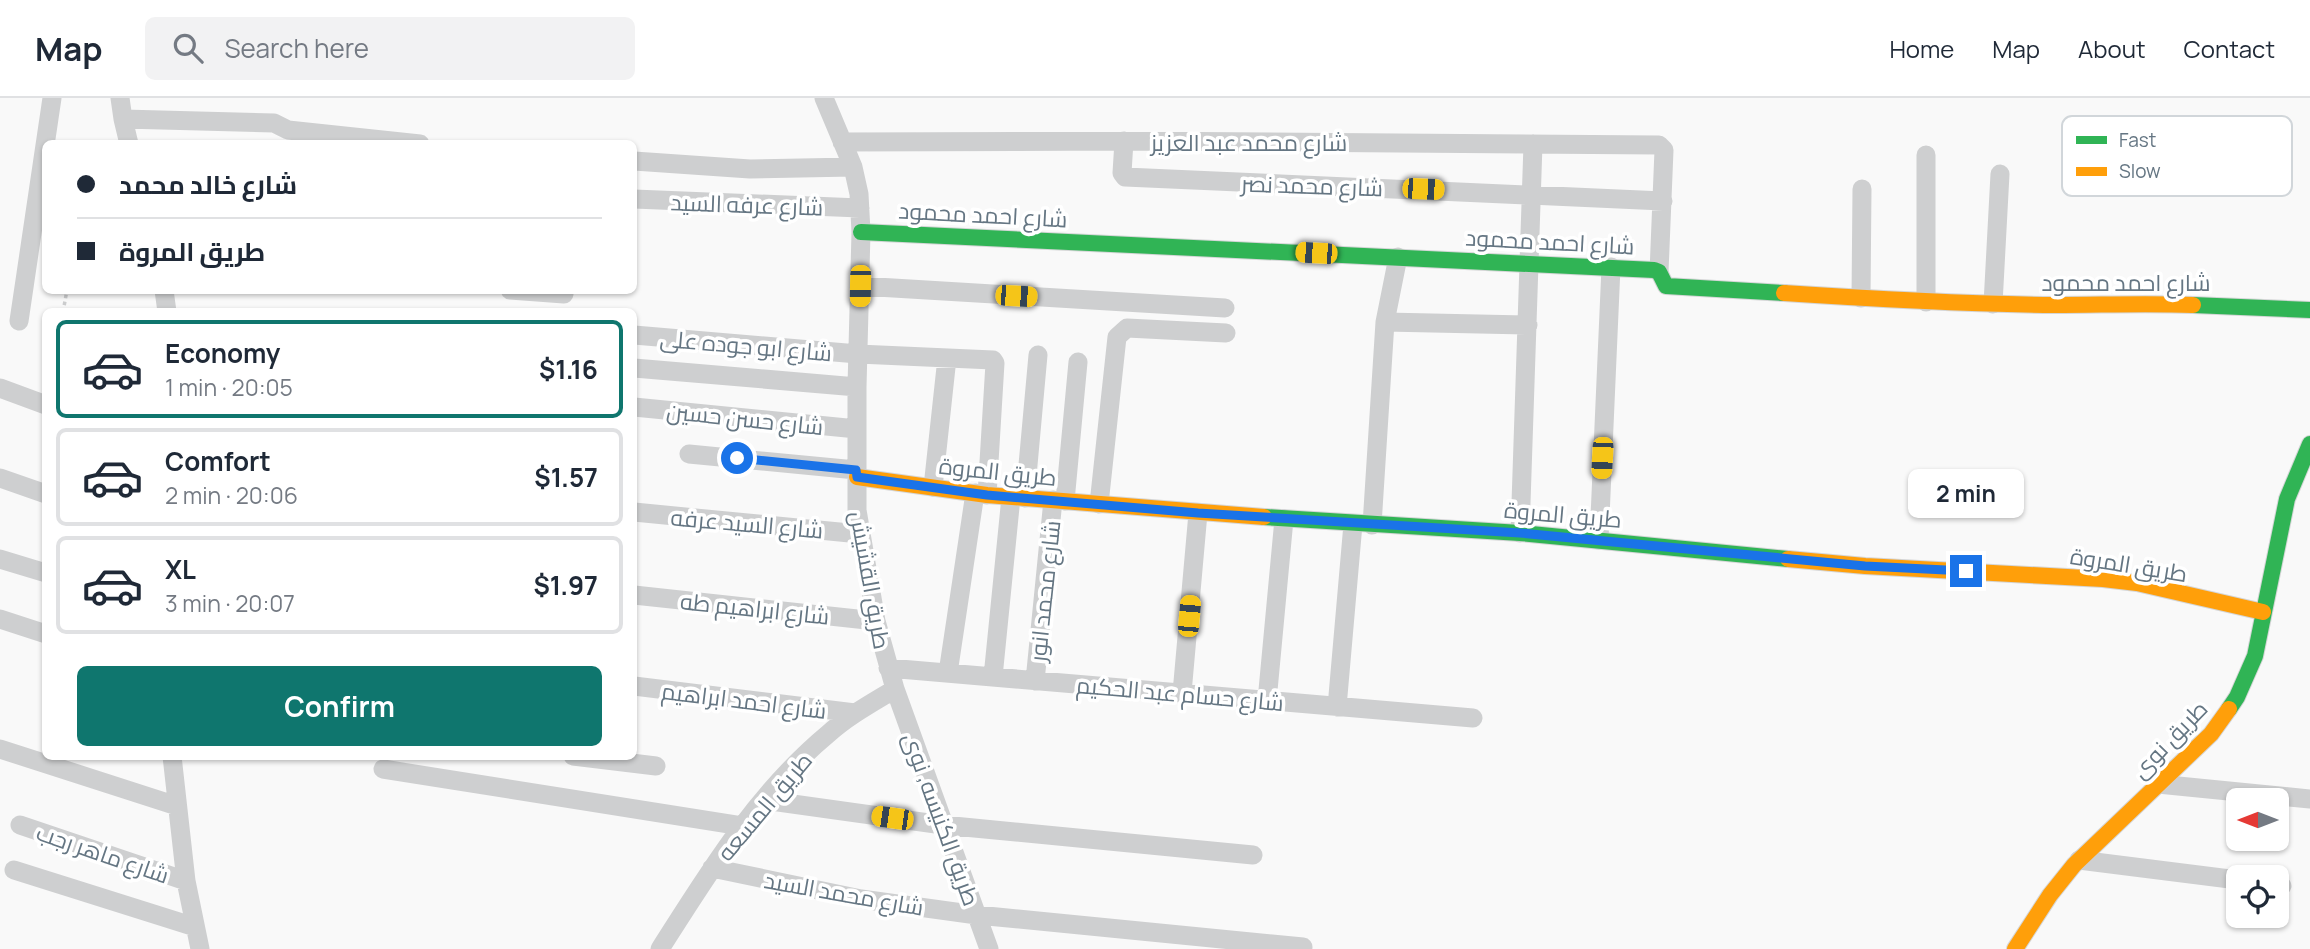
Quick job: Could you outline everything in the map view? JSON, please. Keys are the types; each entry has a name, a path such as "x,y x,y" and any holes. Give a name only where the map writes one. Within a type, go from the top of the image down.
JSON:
{"street":[{"path":"48,140 52,98"},
{"path":"120,98 128,140"},
{"name":"طريق القشيش","path":"824,98 853,167 860,208 857,387 860,534 876,621 895,689"},
{"path":"123,119 274,123 288,130 382,140"},
{"name":"شارع محمد نصر","path":"1124,141 1122,173 1125,177 1663,201"},
{"name":"شارع محمد عبد العزيز","path":"842,142 1655,145 1662,146 1664,150 1663,201"},
{"path":"1520,533 1533,144"},
{"path":"1926,155 1926,302"},
{"path":"637,161 742,169 853,167"},
{"path":"1993,304 2000,174"},
{"path":"1861,298 1862,189"},
{"path":"19,321 38,239 42,199"},
{"name":"شارع عرفه السيد","path":"637,199 860,208"},
{"path":"1659,272 1663,201"},
{"name":"شارع احمد محمود","path":"861,232 1611,267 1654,270 1659,272 1666,286 1926,302 2153,303 2310,310"},
{"path":"1337,707 1362,524 1385,322 1398,257"},
{"path":"1599,540 1611,267"},
{"path":"860,286 1225,308"},
{"path":"1385,322 1528,326"},
{"path":"1099,504 1117,337 1127,328 1226,334"},
{"name":"شارع ابو جوده على","path":"637,335 858,354 993,360 995,363 981,494"},
{"path":"993,677 1038,355"},
{"path":"933,488 947,358"},
{"name":"شارع محمد انور","path":"1035,681 1078,362"},
{"path":"637,368 857,387"},
{"path":"0,388 42,404"},
{"name":"شارع حسن حسين","path":"637,407 857,429"},
{"name":"طريق نوى","path":"2015,949 2050,895 2079,860 2211,734 2237,697 2255,656 2287,499 2310,443"},
{"path":"689,454 857,474"},
{"name":"طريق المروة","path":"857,474 981,494 1198,513 1520,533 1865,566 2103,579 2137,583 2263,612"},
{"path":"0,478 42,493"},
{"path":"948,673 981,494"},
{"name":"شارع السيد عرفه","path":"637,512 860,534"},
{"path":"1182,693 1198,513"},
{"path":"1267,701 1284,519"},
{"path":"0,559 42,572"},
{"name":"شارع ابراهيم طه","path":"637,595 876,621"},
{"path":"0,620 42,633"},
{"name":"شارع حسام عبد الحكيم","path":"888,668 1473,718"},
{"name":"شارع احمد ابراهيم","path":"637,686 855,713"},
{"name":"طريق المسعه","path":"660,949 742,826 806,753 855,713 895,689"},
{"name":"طريق الكنيسه, نوى","path":"895,689 989,949"},
{"path":"0,749 177,806"},
{"path":"172,760 186,881 200,949"},
{"path":"606,760 656,766"},
{"path":"383,769 742,826"},
{"path":"2158,784 2310,799"},
{"path":"764,800 943,825 1253,855"},
{"name":"شارع ماهر رجب","path":"20,825 186,881"},
{"path":"2079,860 2226,878"},
{"name":"شارع محمد السيد","path":"712,868 861,899 977,915 1303,947"},
{"path":"15,870 195,927"}],"traffic: fast":[{"path":"861,232 1654,270 1659,272 1666,286 1784,293"},
{"path":"2193,305 2310,310"},
{"path":"2229,709 2255,656 2287,499 2310,444"},
{"path":"1264,517 1520,533 1788,559"}],"traffic: slow":[{"path":"1784,293 1987,304 2193,305"},
{"path":"857,477 987,495 1264,517"},
{"path":"1788,559 1865,566 2103,579 2137,583 2263,612"},
{"path":"2015,949 2050,895 2074,865 2211,734 2229,709"}],"route":[{"path":"737,458 856,470 857,477 987,495 1198,513 1520,533 1865,566 1966,571"}]}
